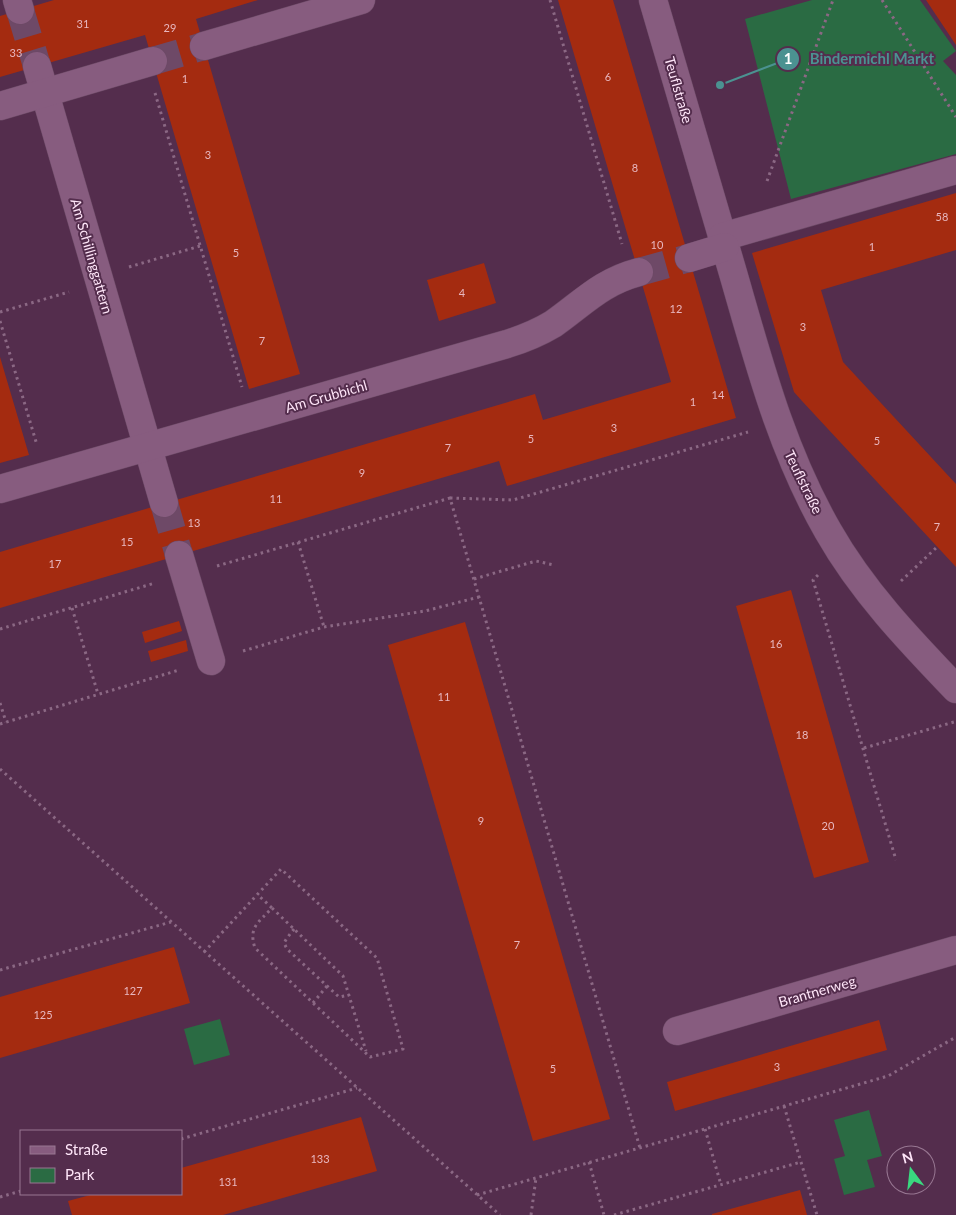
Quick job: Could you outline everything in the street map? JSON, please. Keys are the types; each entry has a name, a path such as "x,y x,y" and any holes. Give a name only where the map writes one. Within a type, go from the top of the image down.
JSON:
{"street":[{"path":"204,46 361,0"},
{"name":"Teuflstraße","path":"653,0 774,410 788,450 828,532 857,577 904,636 956,688"},
{"path":"0,106 149,63"},
{"name":"Am Schillinggattern","path":"37,66 164,503"},
{"path":"689,258 724,242 956,170"},
{"name":"Am Grubbichl","path":"0,489 520,340 541,331 606,284 638,272"},
{"path":"182,565 211,661"},
{"name":"Brantnerweg","path":"677,1031 956,950"}],"path":[{"path":"550,0 623,247"},
{"path":"767,182 833,0"},
{"path":"882,0 956,117"},
{"path":"149,63 244,396"},
{"path":"127,268 200,246"},
{"path":"0,312 76,290"},
{"path":"0,322 38,447"},
{"path":"0,629 72,608 182,565 298,542 450,498 513,500 756,430"},
{"path":"450,498 640,1148"},
{"path":"298,542 324,628"},
{"path":"896,585 937,547"},
{"path":"474,579 536,561 554,565"},
{"path":"820,574 813,580 896,860"},
{"path":"72,608 98,694"},
{"path":"0,703 6,722"},
{"path":"864,748 956,722"},
{"path":"0,769 500,1215"},
{"path":"204,952 281,870 377,958 403,1049 370,1057 255,948 251,937 253,928 272,908"},
{"path":"258,895 343,976 367,1054"},
{"path":"0,970 171,922"},
{"path":"294,929 284,943 287,949 339,997 349,995"},
{"path":"313,1003 327,986"},
{"path":"477,1195 888,1076 956,1037"},
{"path":"182,1139 357,1088"},
{"path":"784,1106 817,1215"},
{"path":"705,1129 721,1185"},
{"path":"589,1162 604,1215"},
{"path":"614,1215 801,1162"},
{"path":"531,1215 536,1178"},
{"path":"0,1197 20,1191"}],"green space":[{"path":"812,0 920,0 956,51 943,61 956,75 956,154 791,199 745,19"},
{"path":"220,1019 230,1055 194,1065 184,1029"},
{"path":"869,1110 882,1156 867,1160 875,1187 844,1195 834,1159 845,1156 834,1120"}],"building":[{"path":"54,0 258,0 196,19 300,374 249,389 145,35 0,77 0,16"},
{"path":"558,0 613,0 736,418 507,486 499,461 0,608 0,552 535,394 543,420 671,382"},
{"path":"926,0 956,0 956,45"},
{"path":"956,193 956,250 821,290 843,362 956,484 956,567 794,392 752,253"},
{"path":"484,263 496,303 439,321 427,280"},
{"path":"0,357 29,455 0,463"},
{"path":"791,590 869,862 814,878 736,606"},
{"path":"179,621 182,631 145,643 142,632"},
{"path":"465,622 610,1119 533,1141 388,645"},
{"path":"186,640 188,651 151,662 148,651"},
{"path":"174,947 190,1003 0,1058 0,997"},
{"path":"879,1020 887,1050 675,1111 667,1082"},
{"path":"361,1117 377,1171 223,1215 72,1215 68,1201 90,1195 182,1195 182,1168"},
{"path":"800,1190 807,1215 712,1215 712,1214"}],"tunnel":[{"path":"20,10 37,66"},
{"path":"153,61 204,46"},
{"path":"639,272 689,258"},
{"path":"164,503 179,555"}],"place":[{"name":"Bindermichl Markt","path":"720,85"}]}
